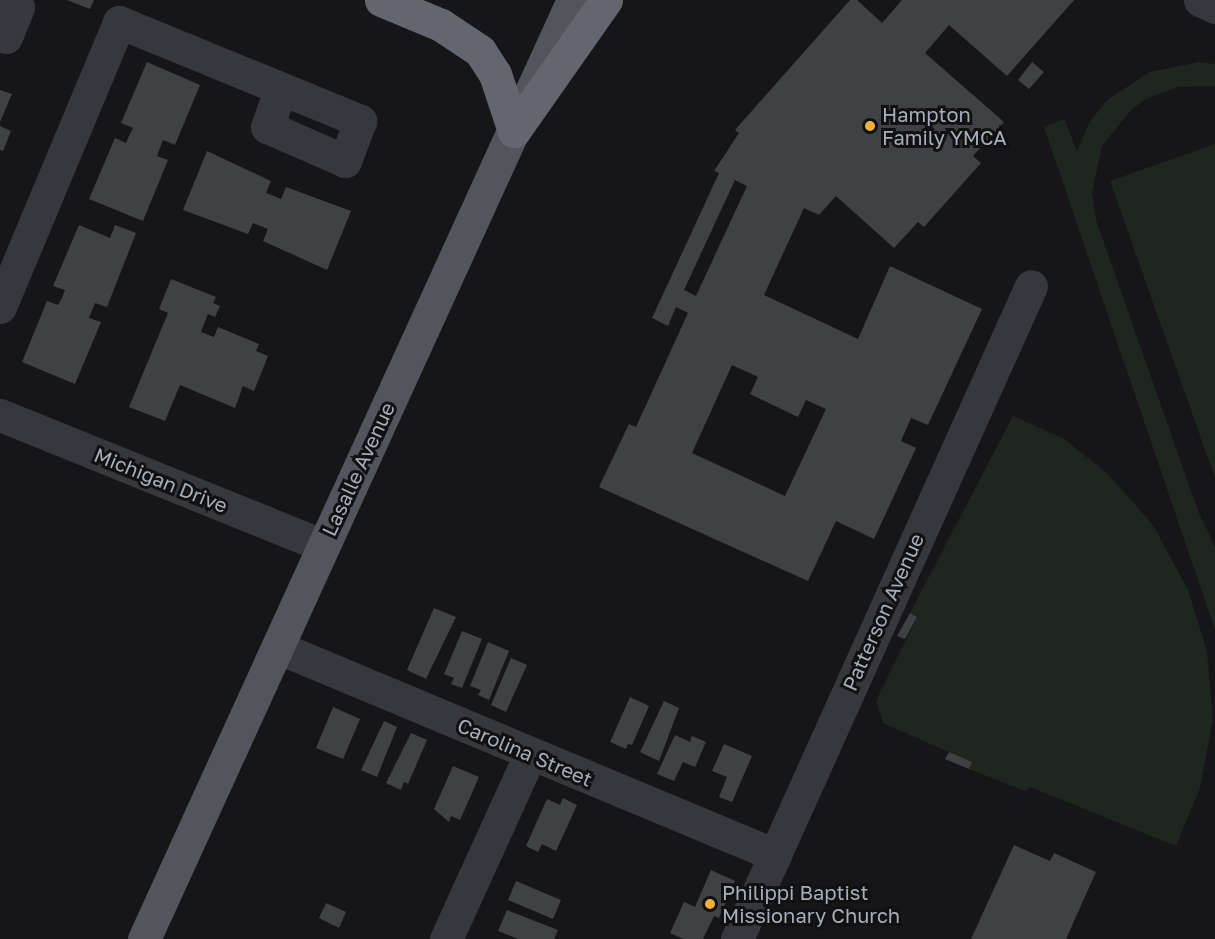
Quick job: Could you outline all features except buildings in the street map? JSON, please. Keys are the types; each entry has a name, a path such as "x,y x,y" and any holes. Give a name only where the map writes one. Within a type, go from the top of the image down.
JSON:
{"highway":[{"path":"381,0 441,25 480,51 495,74 514,131"},
{"path":"514,131 606,0"}],"main road":[{"name":"Lasalle Avenue","path":"144,939 322,545 573,0"}],"street":[{"path":"0,35 6,38 18,7 2,0"},
{"path":"1200,0 1215,7"},
{"path":"0,307 119,22 281,88"},
{"name":"Patterson Avenue","path":"737,939 1030,286"},
{"name":"Michigan Drive","path":"0,415 322,545"},
{"name":"Carolina Street","path":"277,647 530,755 775,855"},
{"path":"446,939 530,755"}],"shaded area":[{"path":"1199,62 1215,64 1215,86 1178,87 1146,99 1132,109 1102,146 1092,193 1096,220 1198,511 1215,547 1215,630 1044,127 1064,119 1077,151 1089,123 1107,100 1150,72"},
{"path":"1215,144 1215,478 1110,181"},
{"path":"1013,416 1064,439 1106,472 1153,525 1188,590 1207,651 1213,719 1200,788 1176,846 1030,787 1025,791 969,769 971,762 883,723 876,701 917,617 910,613"}],"place":[{"name":"Hampton Family YMCA","path":"870,126"},
{"name":"Philippi Baptist Missionary Church","path":"710,904"}]}
